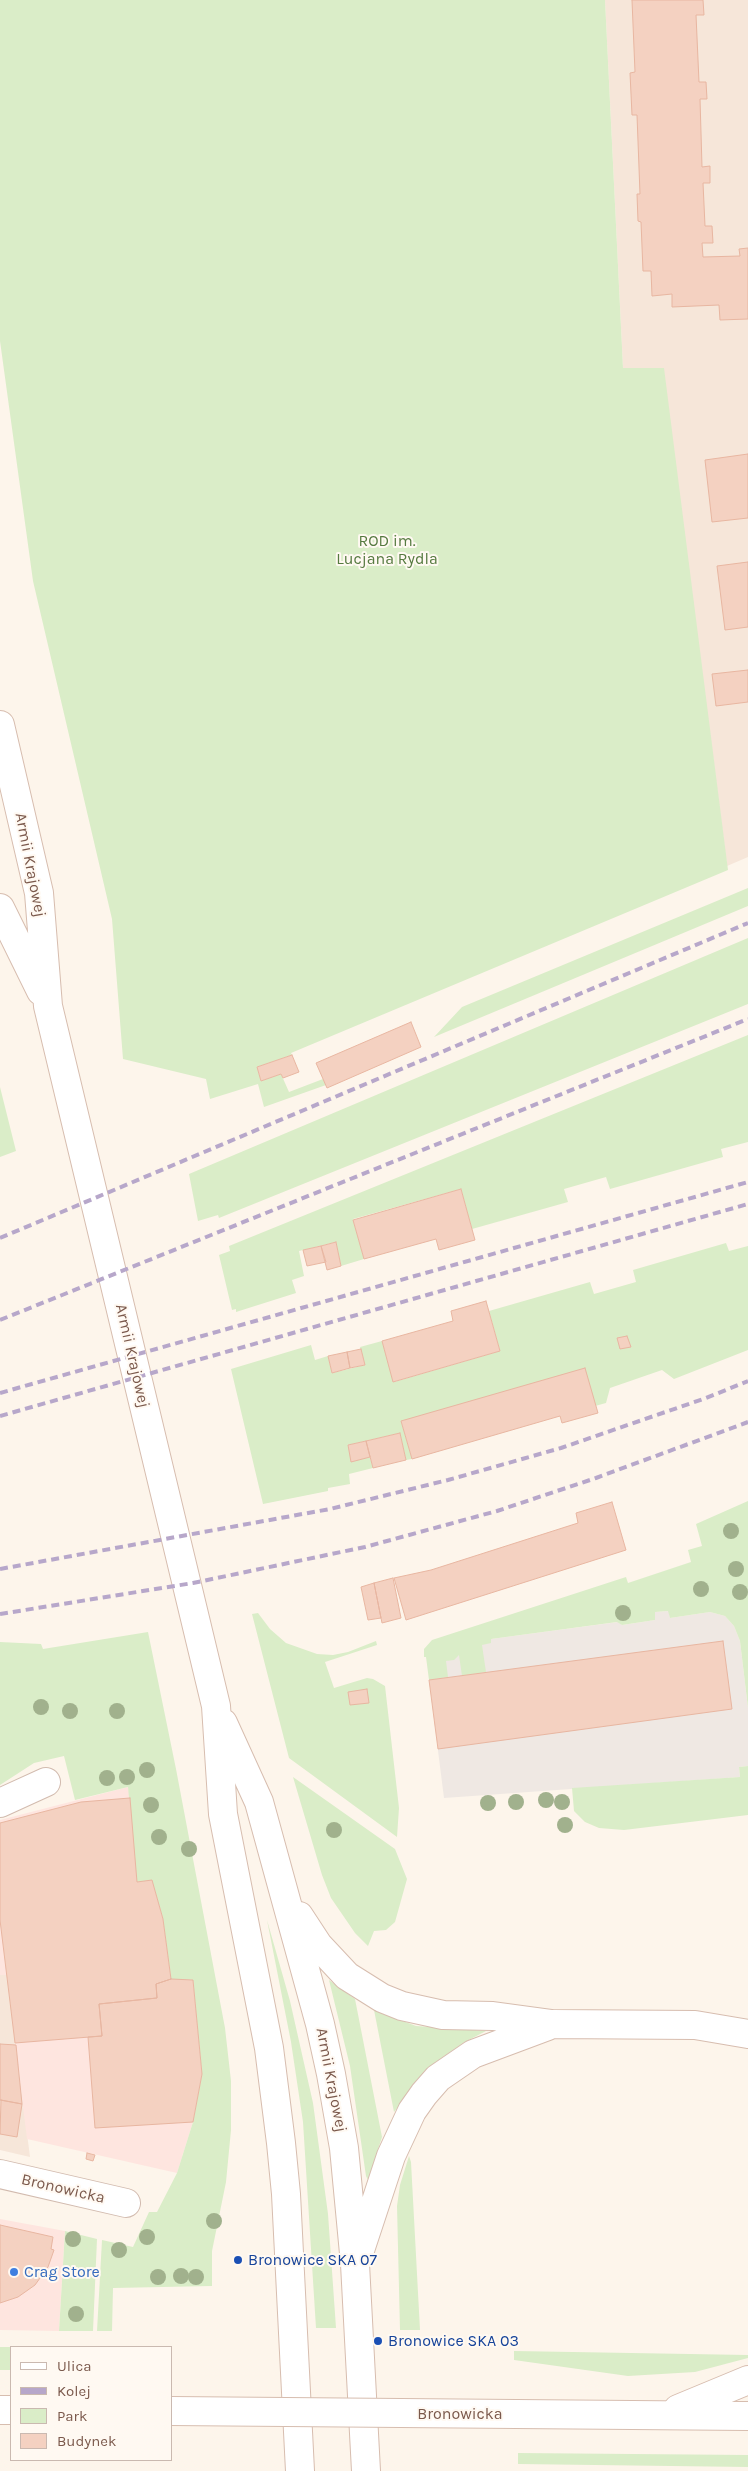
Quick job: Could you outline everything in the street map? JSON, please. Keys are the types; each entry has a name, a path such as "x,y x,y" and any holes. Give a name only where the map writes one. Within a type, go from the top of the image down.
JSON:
{"main road":[{"name":"Armii Krajowej","path":"0,725 39,893 48,1006 216,1706 223,1814 269,2048 281,2143 286,2194 300,2471"},
{"name":"Armii Krajowej","path":"0,908 48,1006"},
{"name":"Armii Krajowej","path":"216,1706 259,1802 320,2024 331,2074 344,2148 355,2264 366,2471"},
{"path":"0,1803 46,1782"},
{"path":"284,1891 301,1921 330,1960 347,1976 382,1998 424,2012 493,2016 552,2024 695,2025 748,2034"},
{"path":"355,2264 391,2156 412,2111 424,2094 438,2078 473,2054 552,2024"},
{"name":"Bronowicka","path":"0,2174 126,2203"},
{"path":"661,2415 700,2401 748,2380"},
{"name":"Bronowicka","path":"172,2411 748,2416"}],"shaded area":[{"path":"605,0 748,0 748,857 727,866 663,368 623,368"},
{"path":"669,1611 670,1618 710,1612 725,1616 734,1626 740,1641 748,1708 748,1766 739,1767 740,1777 444,1798 429,1680 446,1661 491,1639 618,1622 622,1625 655,1620 655,1612"},
{"path":"128,1787 163,1919 171,1978 193,1980 202,2074 193,2122 177,2173 27,2139 7,1975 0,1975 0,1820"},
{"path":"0,1975 7,1975 30,2157 0,2150"},
{"path":"0,2219 65,2231 59,2331 0,2330"}],"green space":[{"name":"ROD im. Lucjana Rydla","path":"0,0 605,0 623,368 664,368 728,870 291,1053 292,1055 257,1067 261,1081 281,1074 289,1092 323,1079 326,1085 264,1107 258,1084 210,1099 206,1079 123,1059 112,919 33,581 0,341"},
{"path":"748,888 748,906 434,1037 462,1007"},
{"path":"748,938 748,1004 219,1218 218,1215 198,1221 189,1174"},
{"path":"748,1035 748,1142 721,1149 723,1157 610,1189 606,1177 564,1189 568,1202 472,1229 461,1189 353,1219 364,1259 341,1266 336,1242 299,1251 304,1276 292,1280 296,1293 236,1312 236,1309 232,1310 219,1255 230,1251 229,1246"},
{"path":"0,1087 16,1151 0,1157"},
{"path":"726,1243 729,1251 748,1246 748,1350 674,1379 662,1370 610,1388 606,1403 595,1406 401,1421 412,1459 406,1460 400,1433 348,1445 352,1461 370,1457 373,1468 349,1474 350,1484 328,1488 328,1491 263,1504 231,1369 311,1345 315,1360 328,1356 332,1373 365,1365 360,1347 382,1341 394,1382 500,1351 489,1311 590,1282 594,1294 636,1282 633,1270"},
{"path":"748,1501 748,1708 740,1641 734,1626 725,1616 710,1612 670,1618 668,1611 655,1612 655,1620 622,1625 617,1622 491,1639 491,1643 482,1645 486,1672 462,1676 459,1655 454,1660 446,1661 448,1677 429,1680 424,1649 432,1640 626,1577 628,1583 691,1562 688,1550 702,1546 696,1524"},
{"path":"258,1613 270,1629 286,1643 317,1654 333,1655 348,1652 376,1641 377,1645 325,1662 334,1688 367,1678 373,1679 385,1686 399,1808 397,1837 289,1758 252,1614"},
{"path":"148,1632 225,2028 231,2081 231,2130 226,2182 212,2251 212,2286 113,2288 112,2331 97,2331 102,2240 133,2247 149,2212 157,2212 177,2173 193,2122 202,2074 193,1980 171,1979 163,1919 152,1880 137,1882 128,1787 75,1800 64,1756 34,1763 0,1785 0,1642 41,1644 43,1649"},
{"path":"748,1766 748,1815 624,1830 599,1828 585,1822 574,1811 572,1788 740,1777 739,1767"},
{"path":"293,1777 395,1849 407,1879 395,1922 386,1930 374,1931 368,1946 355,1933 331,1898 322,1875"},
{"path":"267,1920 290,2001 313,2103 328,2214 336,2328 316,2328 303,2122 291,2042"},
{"path":"329,1980 355,1999 382,2137 368,2180 350,2066"},
{"path":"374,2010 416,2026 486,2031 463,2043 433,2064 394,2112"},
{"path":"409,2156 411,2162 420,2330 400,2330 397,2206 400,2185"},
{"path":"65,2231 97,2239 93,2331 59,2331"},
{"path":"0,2347 10,2347 10,2370 0,2370"},
{"path":"514,2351 748,2355 748,2358 695,2372 628,2376 514,2360"},
{"path":"518,2453 748,2455 748,2467 518,2464"}],"building":[{"path":"632,0 703,0 704,15 696,15 699,82 706,82 707,99 700,99 702,167 710,166 710,183 703,183 705,226 712,226 713,243 702,243 703,257 740,256 739,249 748,248 748,319 720,320 719,305 672,307 672,294 652,296 651,271 643,271 641,222 638,221 637,194 640,194 637,115 632,115 630,73 635,72"},
{"path":"748,454 748,518 712,522 705,460"},
{"path":"748,562 748,627 725,630 717,566"},
{"path":"748,670 748,702 716,706 712,674"},
{"path":"411,1022 421,1047 327,1088 316,1063"},
{"path":"292,1055 299,1072 283,1078 281,1074 261,1081 257,1067"},
{"path":"461,1189 475,1240 439,1250 436,1239 364,1259 353,1220"},
{"path":"336,1242 341,1266 327,1270 321,1246"},
{"path":"321,1246 326,1262 307,1266 303,1250"},
{"path":"486,1301 500,1351 393,1382 382,1341 453,1321 451,1311"},
{"path":"627,1336 631,1347 620,1349 617,1338"},
{"path":"361,1349 365,1365 350,1368 347,1352"},
{"path":"347,1352 350,1368 332,1373 328,1356"},
{"path":"585,1368 598,1413 562,1423 560,1416 412,1459 401,1421"},
{"path":"400,1433 406,1460 373,1468 366,1441"},
{"path":"366,1441 370,1457 351,1462 348,1445"},
{"path":"612,1502 626,1550 406,1620 394,1578 431,1570 578,1523 576,1513"},
{"path":"393,1578 401,1618 382,1623 374,1583"},
{"path":"374,1583 381,1618 368,1620 361,1587"},
{"path":"723,1641 732,1709 438,1749 429,1680"},
{"path":"367,1689 369,1703 350,1705 348,1692"},
{"path":"130,1798 137,1882 152,1880 163,1919 171,1979 156,1984 157,1998 99,2004 102,2036 15,2043 0,1920 0,1823 81,1802"},
{"path":"171,1979 193,1980 202,2074 193,2122 95,2128 88,2037 102,2036 99,2004 157,1998 156,1984"},
{"path":"0,2044 16,2045 22,2104 0,2100"},
{"path":"1,2100 22,2104 17,2137 0,2134"},
{"path":"87,2153 95,2155 93,2161 86,2159"},
{"path":"0,2225 53,2237 51,2249 54,2250 48,2267 35,2285 18,2297 0,2303"}],"railway":[{"path":"0,1238 748,923"},
{"path":"0,1320 748,1019"},
{"path":"0,1393 748,1182"},
{"path":"0,1416 748,1204"},
{"path":"0,1569 330,1509 448,1480 561,1448 706,1398 748,1381"},
{"path":"0,1614 193,1583 365,1547 497,1511 596,1478 748,1422"}],"place":[{"name":"Bronowice SKA 07","path":"238,2260"},
{"name":"Crag Store","path":"14,2272"},
{"name":"Bronowice SKA 03","path":"378,2341"}]}
